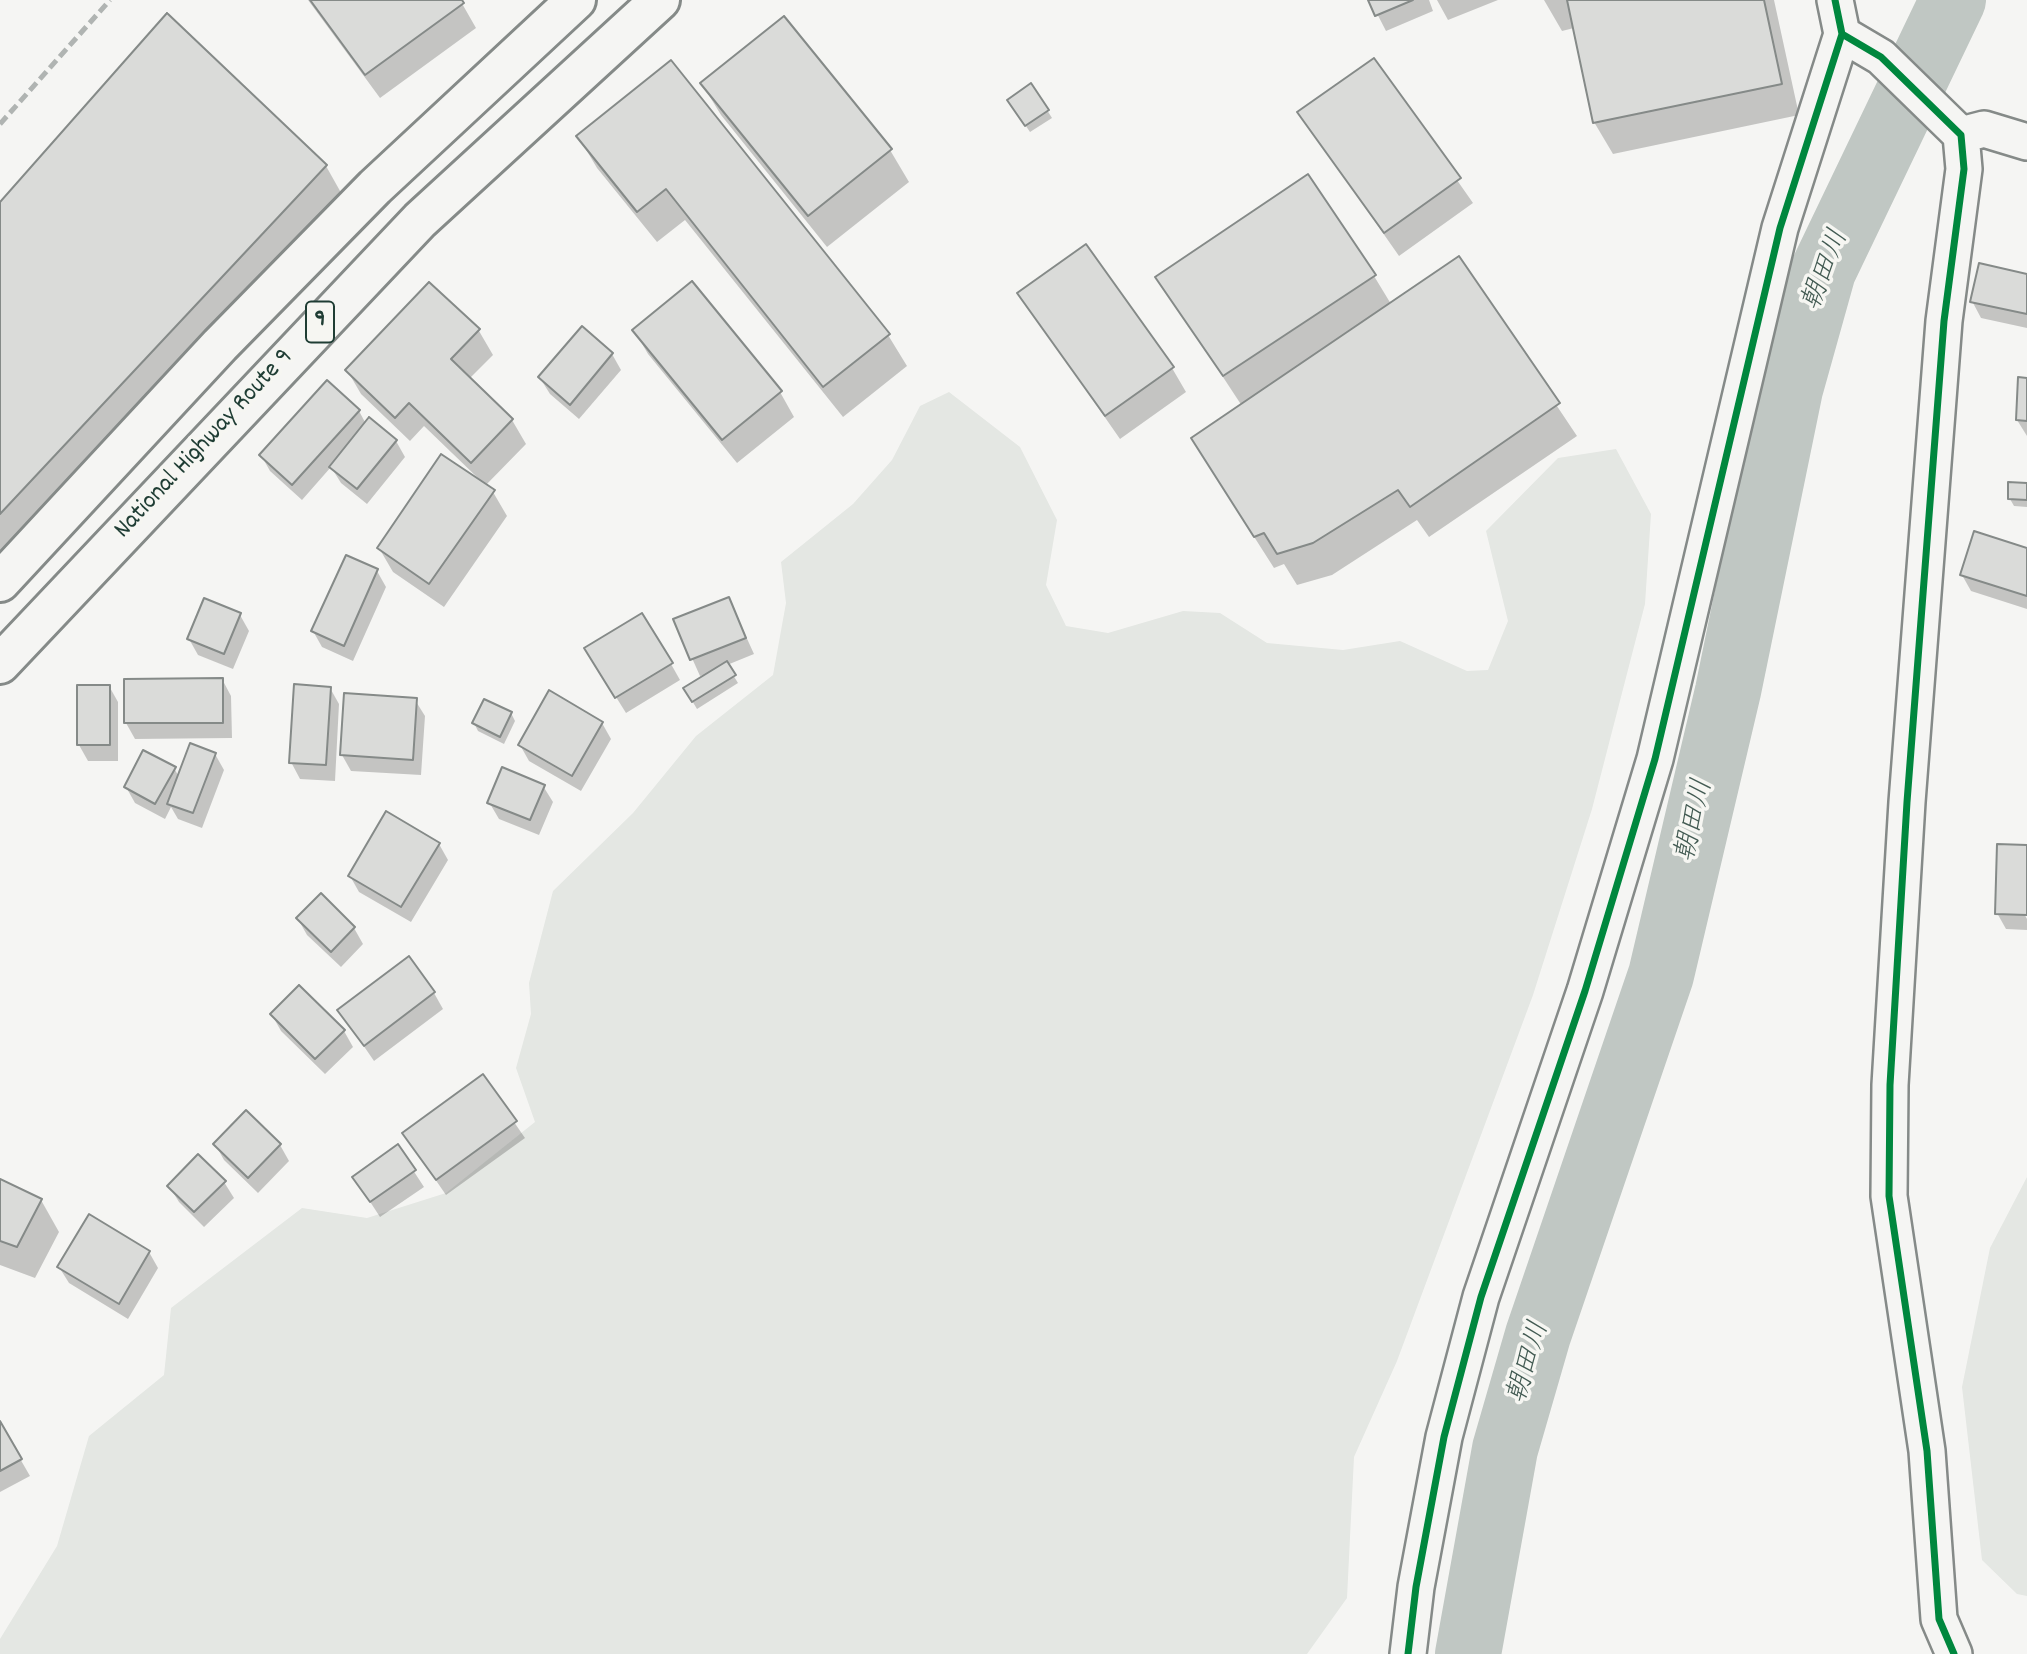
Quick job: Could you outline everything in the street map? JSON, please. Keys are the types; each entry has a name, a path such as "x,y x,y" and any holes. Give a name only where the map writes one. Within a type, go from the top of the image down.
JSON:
{"highway":[{"name":"9","path":"0,582 220,345 298,266 490,77 576,0"},
{"name":"National Highway Route 9","path":"0,664 420,220 660,0"}],"street":[{"path":"1408,1654 1416,1587 1447,1424 1482,1297 1585,991 1655,759 1780,228 1842,34 1835,0"},
{"path":"1842,34 1881,57 1952,125 1964,169 1944,321 1907,802 1891,1086 1889,1196 1927,1451 1939,1619 1954,1654"},
{"path":"1952,125 1984,129 2027,142"}],"shaded area":[{"path":"949,392 1020,447 1057,520 1046,585 1066,626 1108,633 1183,611 1220,613 1267,643 1343,650 1400,641 1467,671 1488,670 1508,621 1486,531 1558,458 1616,449 1651,514 1645,604 1592,809 1533,995 1397,1361 1354,1457 1347,1598 1307,1654 0,1654 0,1639 57,1546 89,1436 164,1375 171,1308 302,1208 367,1218 446,1193 535,1122 516,1068 531,1014 529,983 553,891 633,813 696,736 773,675 786,603 781,562 853,504 892,460 920,406"},
{"path":"2027,1177 2027,1596 2017,1594 1982,1560 1962,1387 1990,1248"}],"building":[{"path":"310,0 462,0 464,3 365,75"},
{"path":"1368,0 1413,0 1375,16"},
{"path":"1567,0 1764,0 1782,84 1593,123"},
{"path":"167,13 327,165 0,514 0,202"},
{"path":"784,16 892,149 808,216 700,83"},
{"path":"1374,58 1461,178 1384,233 1297,112"},
{"path":"671,60 890,334 823,387 666,189 637,212 576,136"},
{"path":"1031,83 1049,110 1025,126 1007,100"},
{"path":"1308,174 1376,275 1223,376 1155,277"},
{"path":"1086,244 1174,367 1105,416 1017,293"},
{"path":"1459,256 1560,403 1410,507 1398,490 1313,543 1277,554 1264,533 1254,537 1191,438"},
{"path":"1979,263 2027,274 2027,314 1970,302"},
{"path":"692,281 782,391 722,440 632,330"},
{"path":"429,282 480,329 451,359 513,419 471,463 409,403 395,418 345,370"},
{"path":"582,326 613,353 570,405 538,377"},
{"path":"2018,377 2027,378 2027,421 2016,420"},
{"path":"327,380 360,410 292,485 259,455"},
{"path":"369,417 397,440 357,489 329,467"},
{"path":"441,454 495,490 429,584 377,548"},
{"path":"2008,482 2027,483 2027,500 2008,499"},
{"path":"1974,531 2027,548 2027,596 1960,575"},
{"path":"346,555 378,569 344,646 311,631"},
{"path":"729,597 746,638 690,660 673,619"},
{"path":"204,598 241,613 224,654 187,639"},
{"path":"642,613 673,663 615,698 584,648"},
{"path":"727,661 736,675 692,702 683,688"},
{"path":"223,678 223,723 124,723 124,679"},
{"path":"294,684 331,687 326,765 289,763"},
{"path":"77,685 110,685 110,745 77,745"},
{"path":"549,690 603,722 572,776 518,745"},
{"path":"344,693 417,698 413,760 340,755"},
{"path":"484,699 512,712 500,737 472,723"},
{"path":"190,743 216,753 193,813 167,804"},
{"path":"143,750 176,767 155,804 124,787"},
{"path":"502,767 545,785 530,820 487,803"},
{"path":"386,811 440,843 401,907 348,876"},
{"path":"1997,844 2027,845 2027,915 1995,914"},
{"path":"321,893 355,927 331,952 296,918"},
{"path":"409,956 435,992 364,1046 337,1010"},
{"path":"299,985 345,1030 315,1059 270,1014"},
{"path":"483,1074 517,1121 436,1180 402,1133"},
{"path":"246,1110 281,1144 248,1178 213,1144"},
{"path":"398,1144 416,1170 370,1202 352,1177"},
{"path":"198,1154 226,1181 194,1212 167,1186"},
{"path":"0,1179 42,1199 17,1247 0,1241"},
{"path":"89,1214 150,1251 119,1304 57,1267"},
{"path":"0,1421 22,1459 0,1471"}],"waterway":[{"name":"朝田川","path":"1468,1654 1505,1449 1538,1335 1661,975 1728,691 1790,389 1823,271 1953,0"}],"railway":[{"path":"0,124 110,0"}],"cycle path":[{"path":"1408,1654 1416,1587 1444,1437 1481,1297 1585,991 1655,759 1780,228 1842,34 1835,0"},
{"path":"1842,34 1881,57 1961,135 1964,169 1944,321 1907,802 1890,1085 1889,1196 1927,1451 1939,1619 1954,1654"}]}
